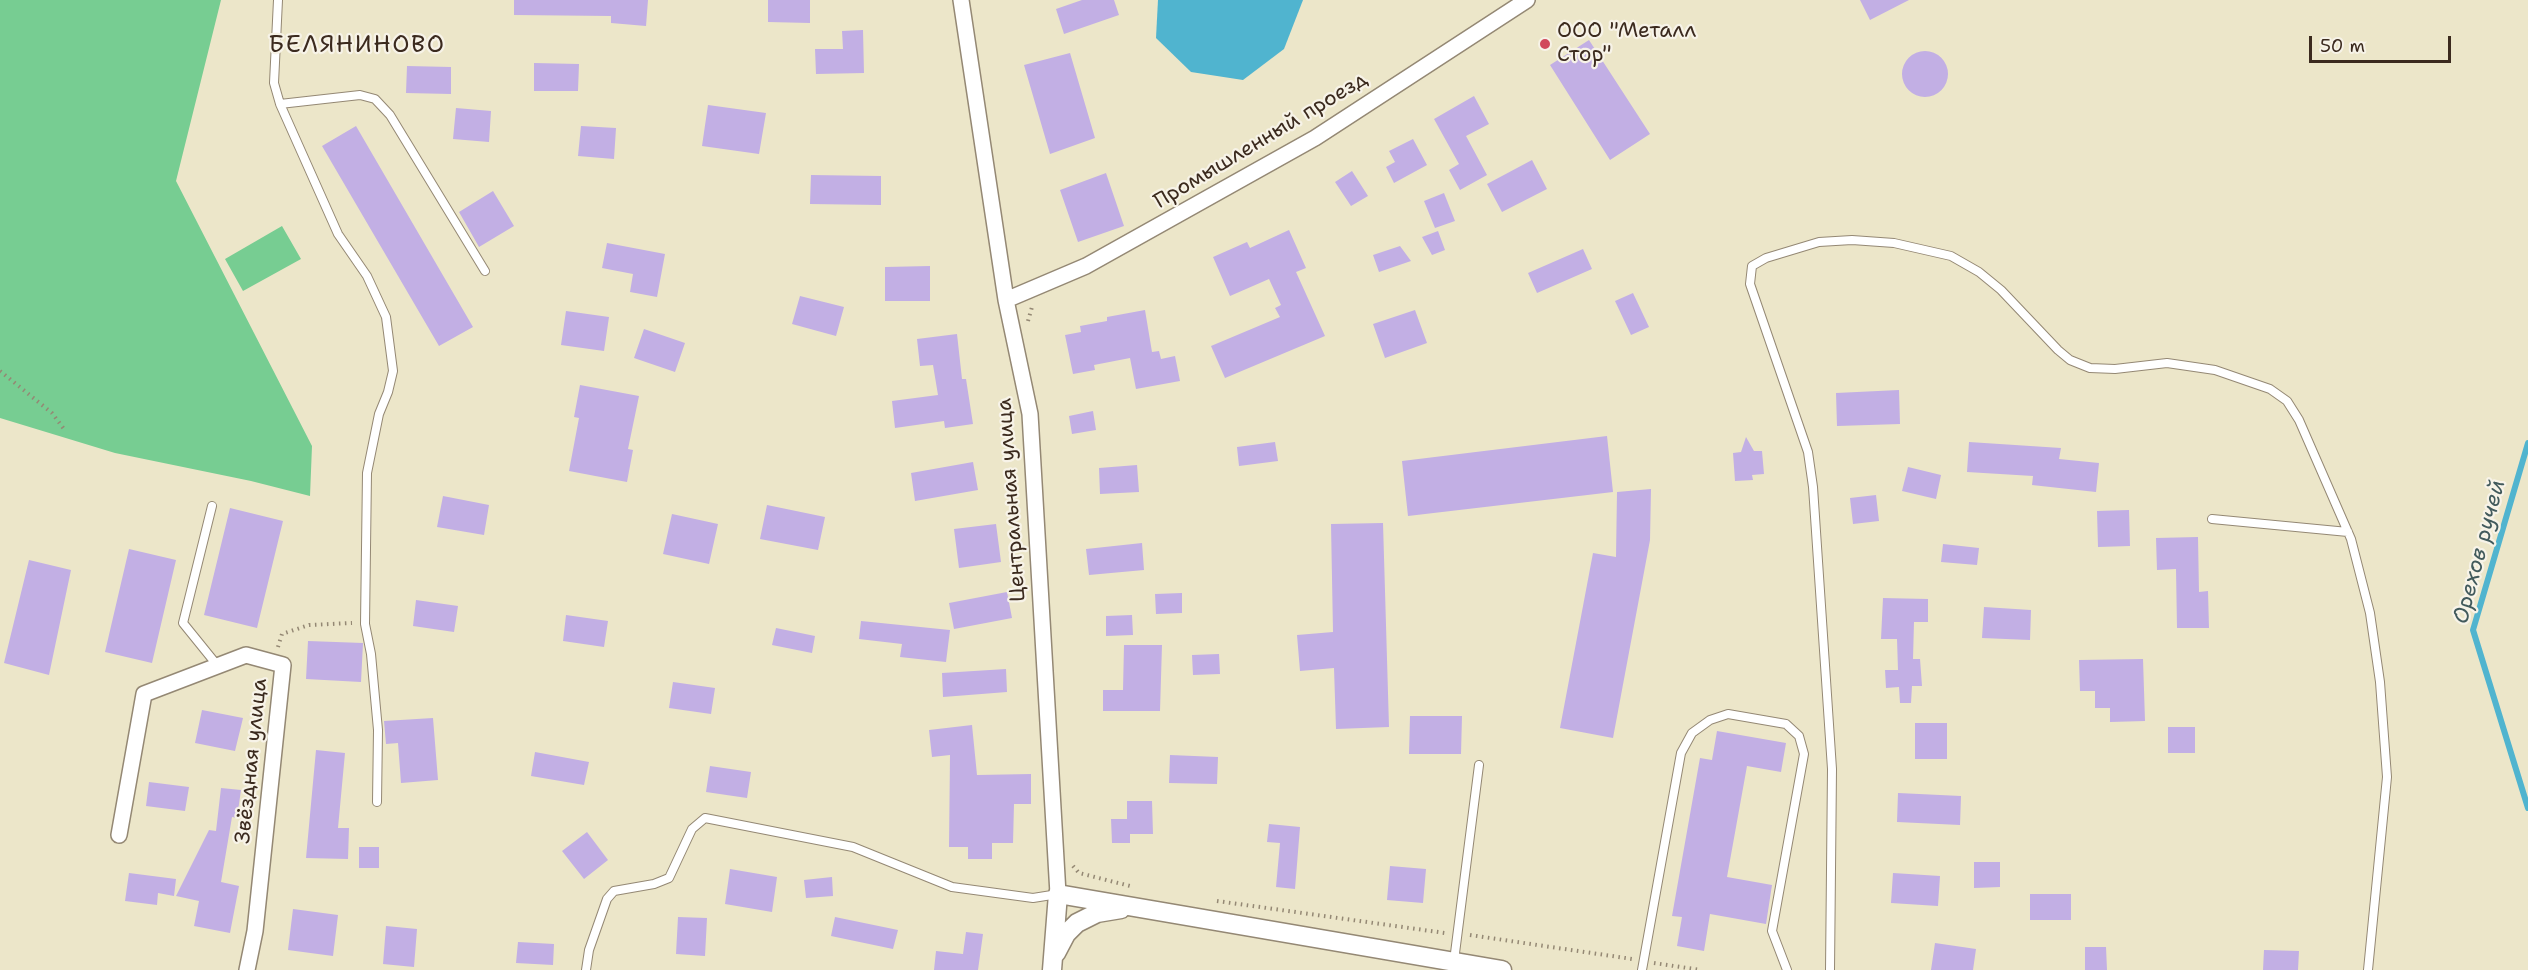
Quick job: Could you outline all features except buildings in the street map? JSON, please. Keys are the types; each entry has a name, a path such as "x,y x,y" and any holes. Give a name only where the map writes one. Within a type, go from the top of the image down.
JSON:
{"street":[{"name":"Центральная улица","path":"962,0 1006,300 1030,414 1058,894"},
{"name":"Промышленный проезд","path":"1006,300 1086,267 1315,138 1520,2"},
{"name":"Звёздная улица","path":"119,835 144,694 246,655 283,665 255,931 246,970"},
{"path":"1052,966 1058,894 1502,970"},
{"path":"1052,966 1066,933 1077,923 1097,914 1131,907"}],"lane":[{"path":"278,0 274,74 280,104 338,234 367,276 386,317 393,370 388,392 379,414 367,473 365,624 371,654 378,730 377,802"},
{"path":"280,104 360,95 375,99 390,115 485,271"},
{"path":"1830,970 1832,769 1813,487 1808,452 1750,284 1752,266 1766,258 1819,242 1852,240 1883,242 1951,256 1986,278 2009,297 2070,360 2090,368 2115,369 2167,363 2215,370 2270,389 2287,401 2299,420 2348,532 2370,613 2380,682 2387,777 2368,970"},
{"path":"212,507 183,623 218,665"},
{"path":"2212,519 2348,532"},
{"path":"1642,970 1681,753 1692,733 1710,720 1728,714 1786,724 1799,736 1804,754 1772,931 1787,970"},
{"path":"1454,963 1479,765"},
{"path":"586,970 589,950 607,899 614,891 654,884 669,878 692,829 705,818 853,847 952,887 1033,897 1058,894"}],"path":[{"path":"1029,330 1028,320 1032,307"},
{"path":"0,371 52,413 64,429"},
{"path":"274,662 282,634 309,625 365,624"},
{"path":"1070,854 1073,866 1079,873 1132,886"},
{"path":"1206,899 1457,933 1701,970"}],"green space":[{"path":"0,0 221,0 176,181 312,446 310,496 251,481 115,453 0,418"},
{"path":"282,226 301,259 243,291 225,259"}],"water":[{"path":"1158,0 1303,0 1284,49 1243,80 1191,72 1156,38"}],"waterway":[{"name":"Орехов ручей","path":"2528,443 2473,630 2528,808"}],"place":[{"name":"ООО \"Металл Стор\"","path":"1545,44"}],"district":[{"name":"БЕЛЯНИНОВО","path":"357,46"}]}
